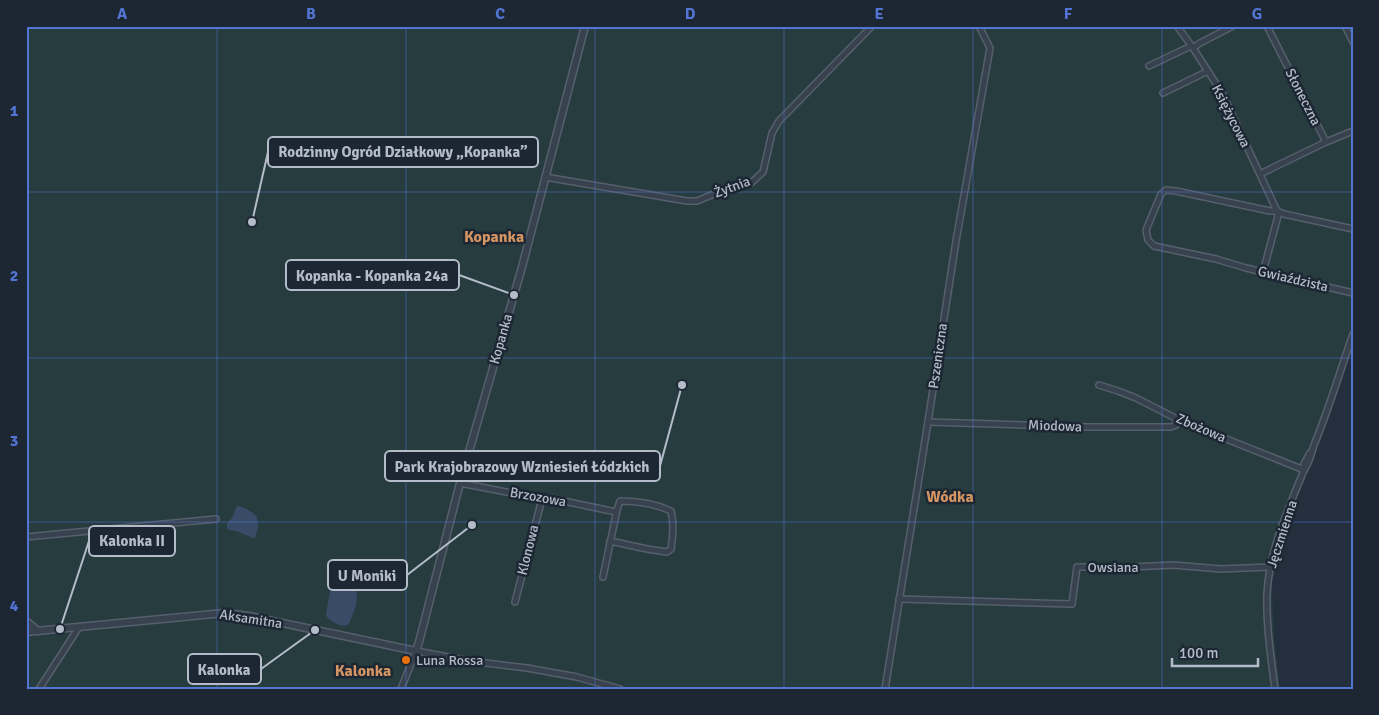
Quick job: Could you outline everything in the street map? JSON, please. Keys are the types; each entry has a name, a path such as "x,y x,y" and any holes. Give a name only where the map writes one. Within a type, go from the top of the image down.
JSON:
{"street":[{"name":"Kopanka","path":"416,651 586,26"},
{"name":"Żytnia","path":"545,177 687,201 697,201 721,191 751,183 763,172 772,133 779,121 872,26"},
{"name":"Pszeniczna","path":"885,689 956,240 990,48 979,26"},
{"name":"Księżycowa","path":"1176,26 1222,93 1277,211"},
{"path":"1149,66 1233,26"},
{"name":"Słoneczna","path":"1267,26 1326,142 1353,130"},
{"path":"1345,26 1353,42"},
{"path":"1163,93 1208,71"},
{"path":"1260,174 1326,142"},
{"name":"Gwiaździsta","path":"1277,211 1166,190 1161,194 1146,230 1148,240 1154,246 1160,248 1216,259 1246,268 1353,293"},
{"path":"1277,211 1353,229"},
{"path":"1263,272 1278,216 1277,211"},
{"name":"Jęczmienna","path":"1275,689 1267,615 1270,567 1275,546 1304,470 1304,464 1312,451 1353,334"},
{"name":"Zbożowa","path":"1098,386 1136,398 1179,420 1304,470"},
{"name":"Miodowa","path":"928,422 1089,427 1171,427 1179,420"},
{"name":"Brzozowa","path":"460,484 550,498 616,512"},
{"name":"Klonowa","path":"515,602 542,498"},
{"path":"603,577 610,540 616,512 620,501 635,502 671,511 673,540 671,549 667,552 610,540"},
{"path":"26,537 216,519"},
{"name":"Owsiana","path":"899,600 1072,604 1077,567 1173,565 1222,569 1270,567"},
{"name":"Aksamitna","path":"26,632 224,613 249,616 470,662 527,668 577,677 620,689"},
{"path":"26,621 38,631"},
{"path":"39,689 79,627"},
{"path":"401,689 416,651"}],"green space":[{"path":"26,26 1353,26 1353,343 1323,432 1298,491 1271,567 1274,635 1280,689 26,689"}],"water":[{"path":"237,506 243,507 257,517 258,527 255,538 227,528 227,523 232,518"},
{"path":"336,578 352,582 356,588 357,602 348,625 336,624 326,616 330,592"}],"place":[{"name":"Rodzinny Ogród Działkowy „Kopanka”","path":"252,222"},
{"name":"Kopanka - Kopanka 24a","path":"514,295"},
{"name":"Park Krajobrazowy Wzniesień Łódzkich","path":"682,385"},
{"name":"U Moniki","path":"472,525"},
{"name":"Kalonka II","path":"60,629"},
{"name":"Kalonka","path":"315,630"},
{"name":"Luna Rossa","path":"406,660"}],"district":[{"name":"Kopanka","path":"494,237"},
{"name":"Wódka","path":"950,497"},
{"name":"Kalonka","path":"363,671"}]}
